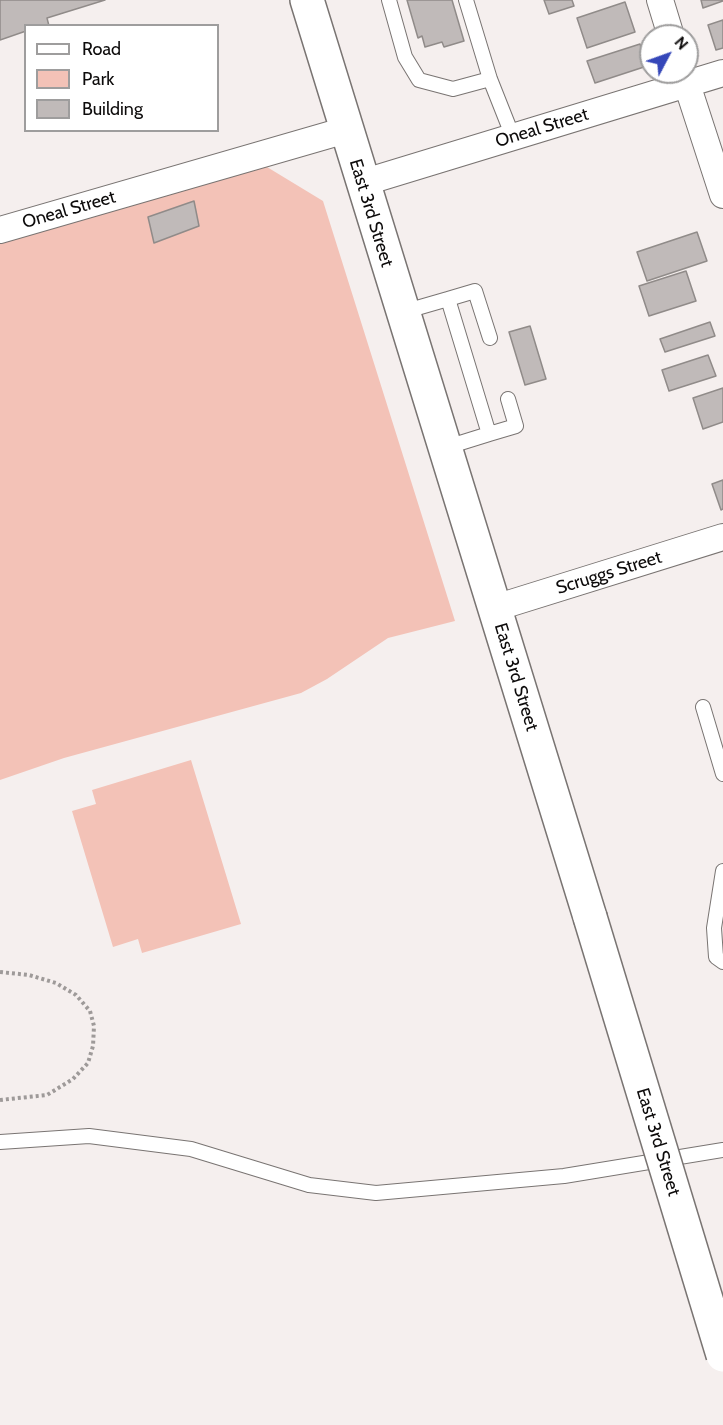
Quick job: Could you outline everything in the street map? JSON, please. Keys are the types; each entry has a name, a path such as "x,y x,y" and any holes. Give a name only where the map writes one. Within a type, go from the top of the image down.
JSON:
{"main road":[{"name":"East 3rd Street","path":"307,0 345,130 495,608 723,1355"}],"street":[{"path":"660,0 667,24"},
{"name":"Oneal Street","path":"699,76 723,73"},
{"name":"Oneal Street","path":"362,183 513,137 668,84"},
{"path":"687,84 723,195"},
{"name":"Oneal Street","path":"0,230 345,130"},
{"name":"Scruggs Street","path":"495,608 723,537"}],"lane":[{"path":"389,0 405,57 419,80 453,88 490,79"},
{"path":"466,0 490,79 513,137"},
{"path":"402,312 475,291 490,338"},
{"path":"448,299 489,434"},
{"path":"444,448 516,426 508,399"},
{"path":"703,707 723,774"},
{"path":"723,871 714,928 716,957 723,962"},
{"path":"0,1143 89,1136 191,1149 309,1185 376,1192 564,1176 723,1150"}],"path":[{"path":"0,972 29,975 56,982 76,995 90,1011 94,1026 93,1046 88,1063 73,1079 47,1095 0,1100"}],"green space":[{"path":"267,167 323,201 455,621 388,638 327,679 301,693 64,758 0,780 0,240"},
{"path":"191,760 241,924 142,953 138,939 113,947 72,811 96,804 92,790"}],"building":[{"path":"0,0 105,0 47,18 48,24 24,24 24,32 0,40"},
{"path":"407,0 452,0 464,41 444,47 442,42 425,47 422,36 418,38"},
{"path":"544,0 572,0 574,6 549,14"},
{"path":"701,0 723,0 723,1 703,8"},
{"path":"625,2 635,32 587,48 577,18"},
{"path":"723,20 723,48 716,50 708,25"},
{"path":"639,44 639,69 595,83 587,61"},
{"path":"194,201 199,226 154,243 148,217"},
{"path":"697,232 707,261 647,281 637,252"},
{"path":"686,271 696,301 649,316 639,286"},
{"path":"710,322 715,336 665,352 660,339"},
{"path":"530,326 546,379 525,385 509,332"},
{"path":"708,355 716,376 669,391 662,370"},
{"path":"723,388 723,422 703,429 693,398"},
{"path":"723,480 723,509 721,510 712,484"}]}
